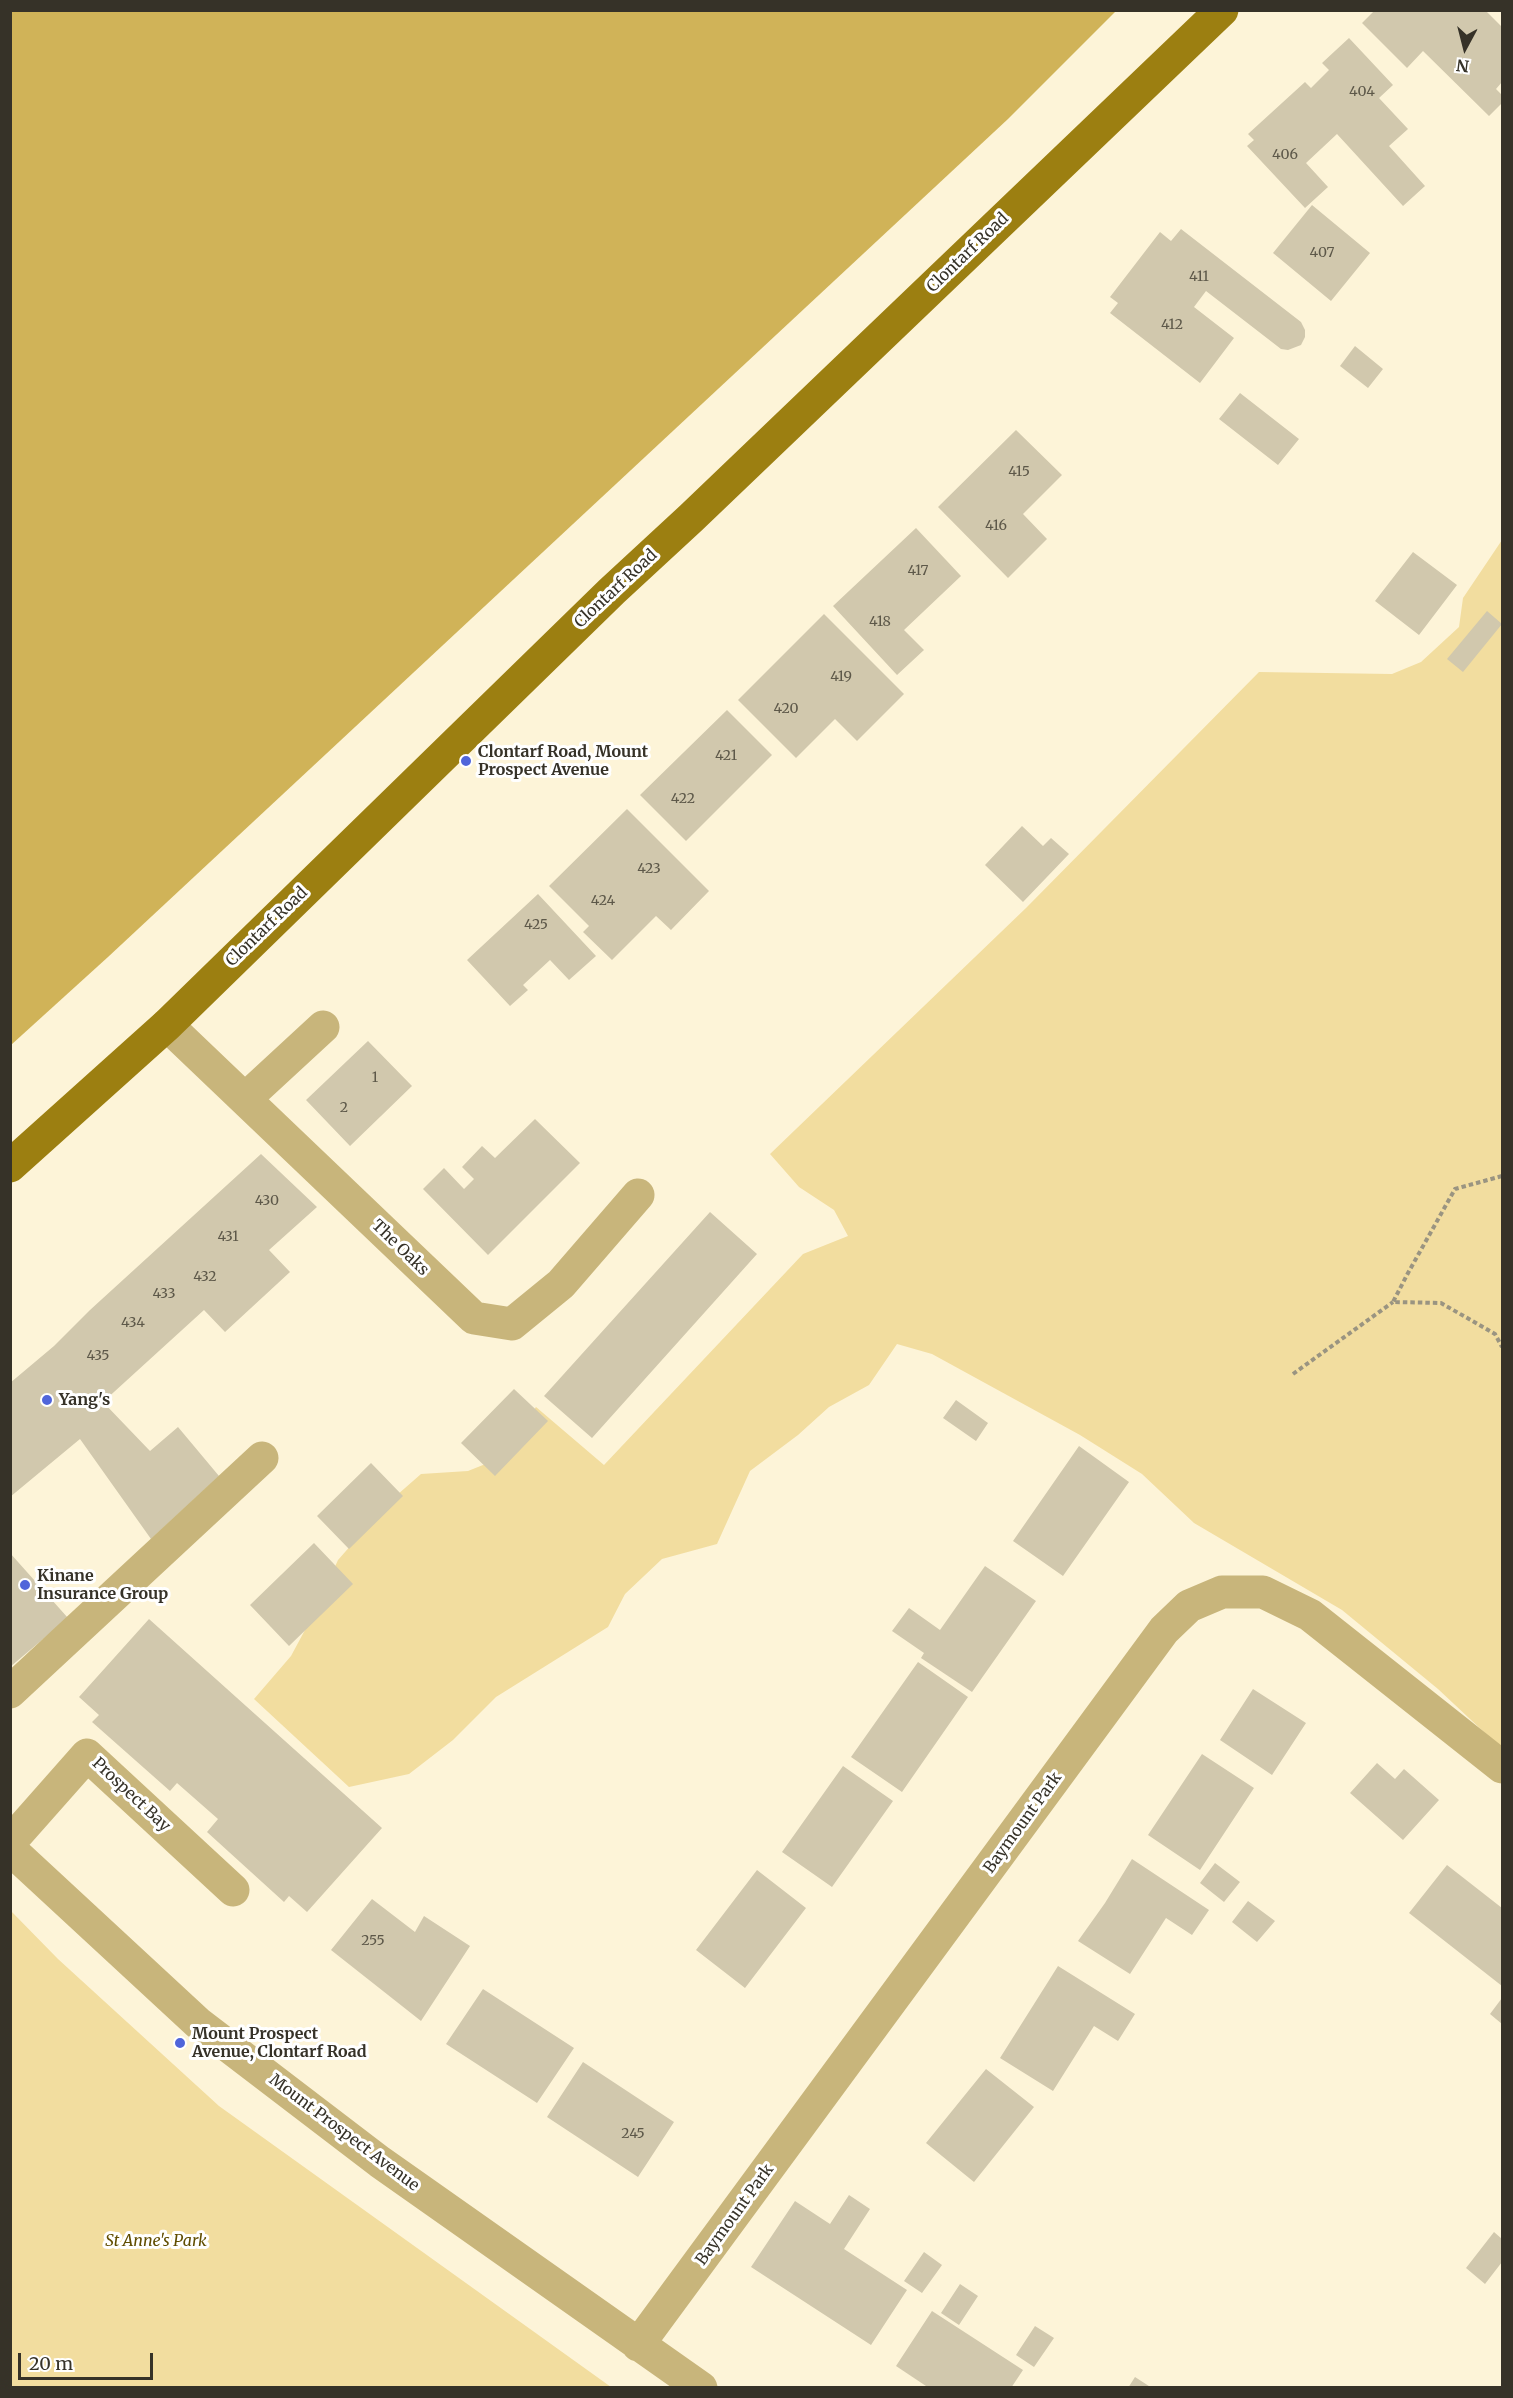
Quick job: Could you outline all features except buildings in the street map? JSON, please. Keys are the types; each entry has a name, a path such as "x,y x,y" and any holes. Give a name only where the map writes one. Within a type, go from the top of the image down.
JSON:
{"main road":[{"name":"Clontarf Road","path":"10,1167 167,1025 612,591 1221,10"}],"street":[{"name":"The Oaks","path":"167,1025 474,1318 512,1324 561,1284 638,1195"},
{"path":"245,1099 323,1027"},
{"path":"10,1692 262,1458"},
{"name":"Baymount Park","path":"638,2345 658,2321 1164,1630 1189,1606 1222,1592 1263,1592 1310,1615 1503,1767"},
{"name":"Prospect Bay","path":"10,1842 87,1755 233,1890"},
{"name":"Mount Prospect Avenue","path":"10,1849 198,2023 380,2162 701,2388"}],"path":[{"path":"1293,1374 1393,1302 1455,1190 1503,1176"},
{"path":"1393,1302 1441,1303 1495,1334 1503,1347"}],"green space":[{"path":"1502,540 1502,1749 1438,1689 1342,1610 1194,1523 1142,1474 1080,1435 932,1354 897,1344 869,1385 829,1407 798,1435 750,1471 717,1544 662,1559 625,1594 608,1627 496,1697 453,1740 409,1774 349,1787 254,1699 291,1656 338,1560 389,1502 421,1474 468,1471 493,1461 536,1407 604,1465 803,1254 848,1236 834,1210 799,1187 770,1154 1026,908 1259,672 1392,674 1421,662 1459,627 1463,598"},
{"name":"St Anne's Park","path":"11,1911 58,1959 219,2106 611,2387 11,2387"}],"shaded area":[{"path":"11,10 1116,11 1008,119 11,1045"}],"place":[{"name":"Clontarf Road, Mount Prospect Avenue","path":"466,761"},
{"name":"Yang's","path":"47,1400"},
{"name":"Kinane Insurance Group","path":"25,1585"},
{"name":"Mount Prospect Avenue, Clontarf Road","path":"180,2043"}]}
